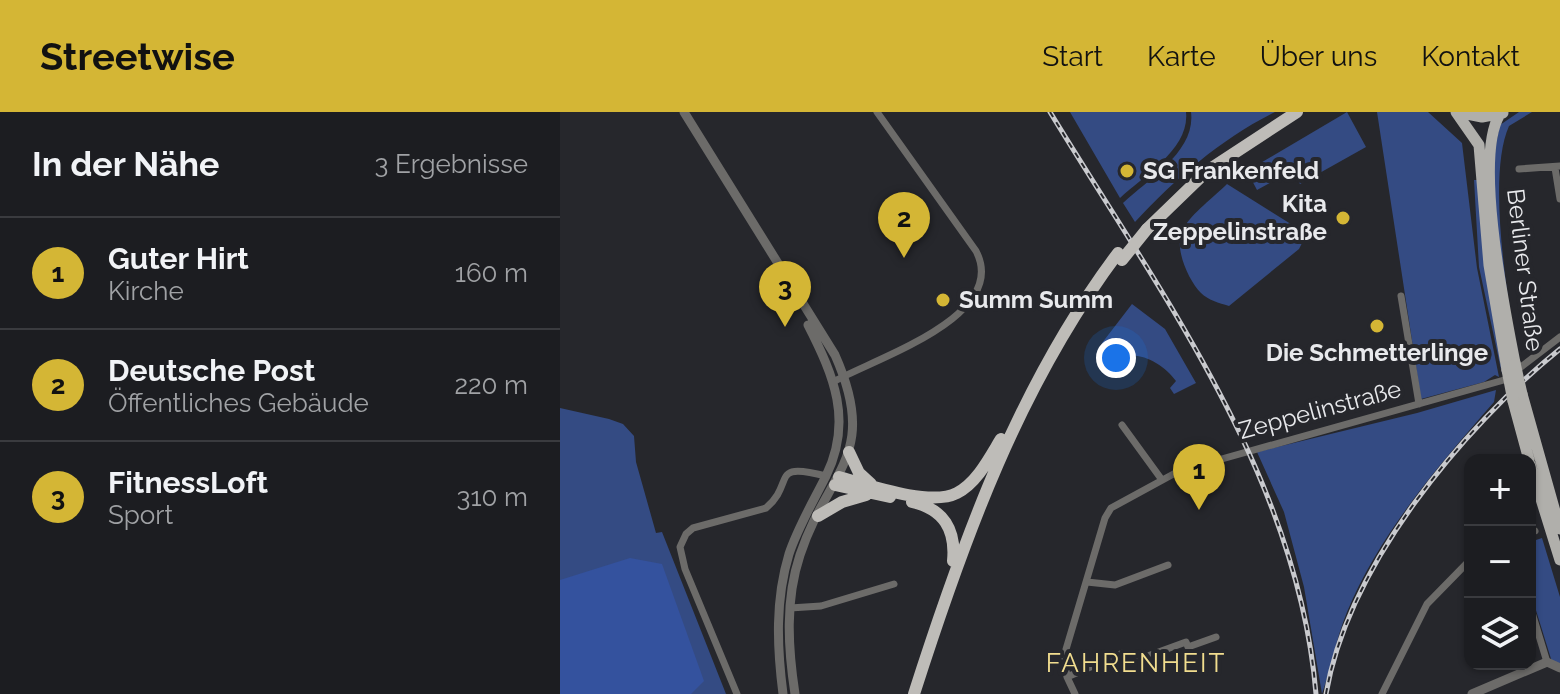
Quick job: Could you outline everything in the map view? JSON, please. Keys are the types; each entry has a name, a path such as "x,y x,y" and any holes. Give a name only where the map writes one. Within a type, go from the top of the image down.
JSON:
{"highway":[{"path":"922,694 974,541 1057,349 1120,256 1202,164 1280,112"},
{"path":"1145,226 1207,171 1297,112"},
{"path":"818,516 873,490 946,497 962,490 988,460 1049,364"},
{"path":"914,694 951,580 986,489 1033,385"},
{"path":"849,452 859,473 873,490"},
{"path":"833,479 917,503 941,516 954,541 951,580"}],"main road":[{"path":"1456,112 1473,116 1503,113"},
{"name":"Berliner Straße","path":"1456,112 1475,137 1486,164"},
{"name":"Berliner Straße","path":"1503,113 1490,139 1486,178 1511,367 1528,454"},
{"name":"Berliner Straße","path":"1518,398 1556,526"},
{"name":"Berliner Straße","path":"1536,477 1556,526"},
{"path":"1556,526 1560,560"}],"street":[{"path":"684,112 775,258 786,289 840,379 852,412 849,452 800,527 783,574 778,632 783,694"},
{"path":"840,379 928,336 960,311 982,282 983,265 976,251 877,112"},
{"path":"1519,169 1549,165 1558,167 1560,199"},
{"name":"Zeppelinstraße","path":"1401,296 1419,404"},
{"name":"Zeppelinstraße","path":"1067,677 1064,656 1111,508 1179,471 1504,380 1560,337"},
{"path":"795,694 790,608 800,553 833,479 841,426 840,379"},
{"path":"1122,425 1162,480"},
{"path":"737,694 685,569 680,547 683,538 693,528 766,508 774,501 784,477 790,471 804,470 833,479"},
{"path":"1087,582 1115,585 1168,565"},
{"path":"1382,694 1427,604 1464,566"},
{"path":"790,608 821,606 894,584"},
{"path":"1536,626 1547,662"},
{"path":"1075,694 1067,677 1123,653 1145,657 1186,642 1188,647 1216,637"},
{"path":"1472,694 1547,662 1560,668"}],"shaded area":[{"name":"SG Frankenfeld","path":"1070,112 1186,112 1181,137 1173,149 1120,198"},
{"path":"1191,112 1275,112 1236,134 1200,161 1135,222 1123,203 1158,174 1179,151 1191,126"},
{"path":"1347,112 1366,147 1300,184 1292,171 1257,190 1247,171"},
{"path":"1377,112 1428,112 1462,143 1477,268 1499,377 1495,375 1484,382 1421,399"},
{"path":"1519,112 1532,112 1509,126 1502,149 1499,177 1502,242 1518,363 1496,244 1493,184 1500,125"},
{"path":"1474,180 1479,180 1502,374 1479,267"},
{"path":"1227,184 1294,226 1305,237 1299,249 1229,306 1207,298 1196,287 1183,262 1180,244 1180,236 1187,223"},
{"path":"1132,304 1165,329 1196,383 1174,394 1170,388 1176,381 1159,365 1137,356 1121,357 1102,343"},
{"path":"1496,390 1494,402 1412,501 1376,555 1347,612 1322,694 1304,587 1284,512 1257,452 1417,413"},
{"path":"560,408 623,424 634,436 636,462 656,533 662,532 726,694 560,694"},
{"path":"1542,538 1560,597 1560,664 1552,662 1536,610 1536,540"},
{"path":"630,558 662,564 704,681 691,694 560,694 560,580"}],"railway":[{"path":"1050,112 1178,318 1218,389 1253,462 1282,537 1304,614 1316,694"},
{"path":"1326,694 1338,646 1358,597 1414,504 1485,419 1560,349"}],"place":[{"name":"SG Frankenfeld","path":"1127,171"},
{"name":"Kita Zeppelinstraße","path":"1343,218"},
{"name":"Deutsche Post","path":"904,258"},
{"name":"Summ Summ","path":"943,300"},
{"name":"Die Schmetterlinge","path":"1377,326"},
{"name":"FitnessLoft","path":"785,327"},
{"name":"Guter Hirt","path":"1199,510"}],"district":[{"name":"FAHRENHEIT","path":"1136,663"}]}
